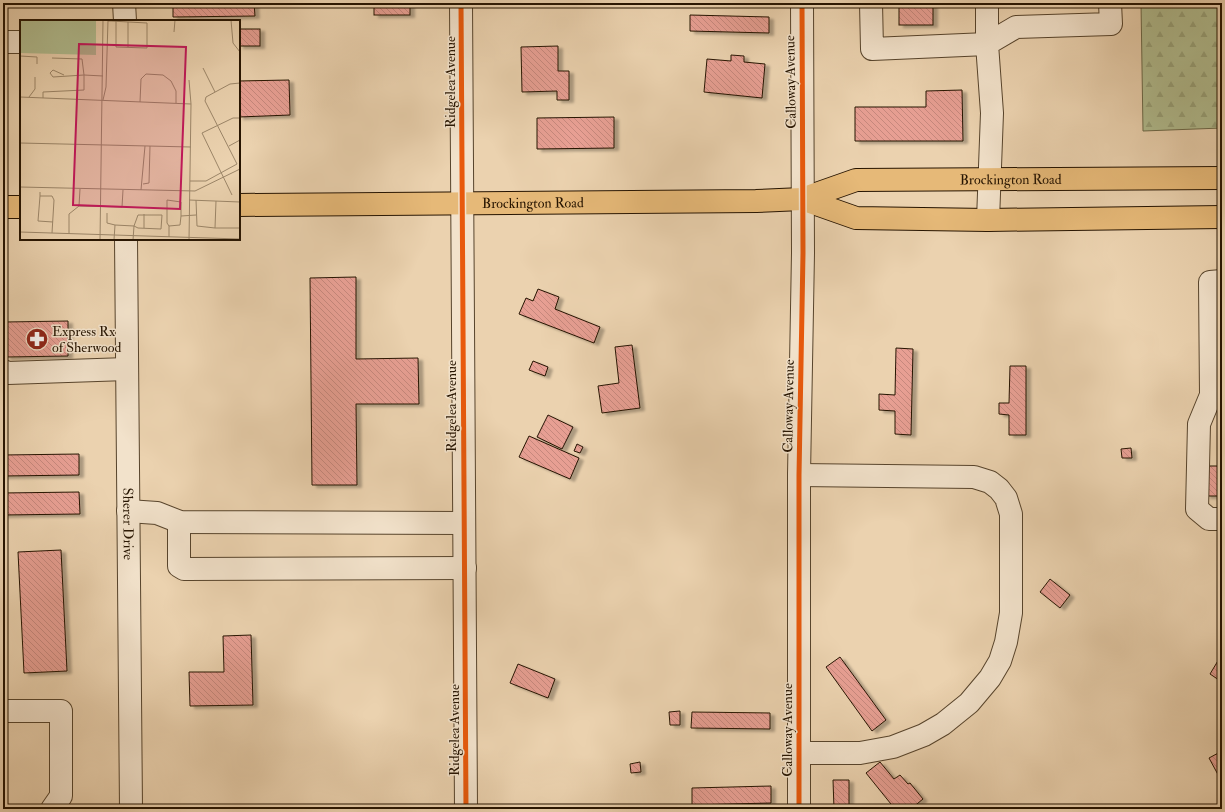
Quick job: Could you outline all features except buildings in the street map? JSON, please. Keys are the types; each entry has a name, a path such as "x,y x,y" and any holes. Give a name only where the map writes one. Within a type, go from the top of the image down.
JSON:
{"main road":[{"name":"Brockington Road","path":"240,205 802,200 856,180 1222,178"},
{"name":"Brockington Road","path":"802,200 856,218 988,220 1222,217"},
{"path":"3,207 20,207"}],"street":[{"path":"124,3 124,20"},
{"name":"Ridgelea Avenue","path":"461,3 466,809"},
{"name":"Calloway Avenue","path":"799,809 798,474 802,260 802,3"},
{"path":"871,3 872,49 987,44 1016,27 1111,24 1110,3"},
{"path":"987,3 987,44 992,113 988,220"},
{"path":"3,42 20,42"},
{"name":"Sherer Drive","path":"126,240 131,809"},
{"path":"1222,281 1210,282 1217,375 1212,395 1199,424 1197,509 1209,520 1222,519"},
{"path":"3,371 8,373 127,369"},
{"path":"798,474 974,477 990,482 999,489 1006,498 1012,514 1010,614 1006,642 1000,661 990,678 969,703 943,724 924,735 893,747 860,754 799,753"},
{"path":"128,511 157,513 179,522 464,524"},
{"path":"179,522 179,566 184,569 465,568"},
{"path":"3,711 61,711 61,796 52,809"}],"green space":[{"path":"1141,3 1222,3 1222,128 1143,131"}],"cycle path":[{"path":"461,3 466,809"},
{"path":"799,809 799,475 803,253 802,3"}],"place":[{"name":"Express Rx of Sherwood","path":"37,339"}]}
